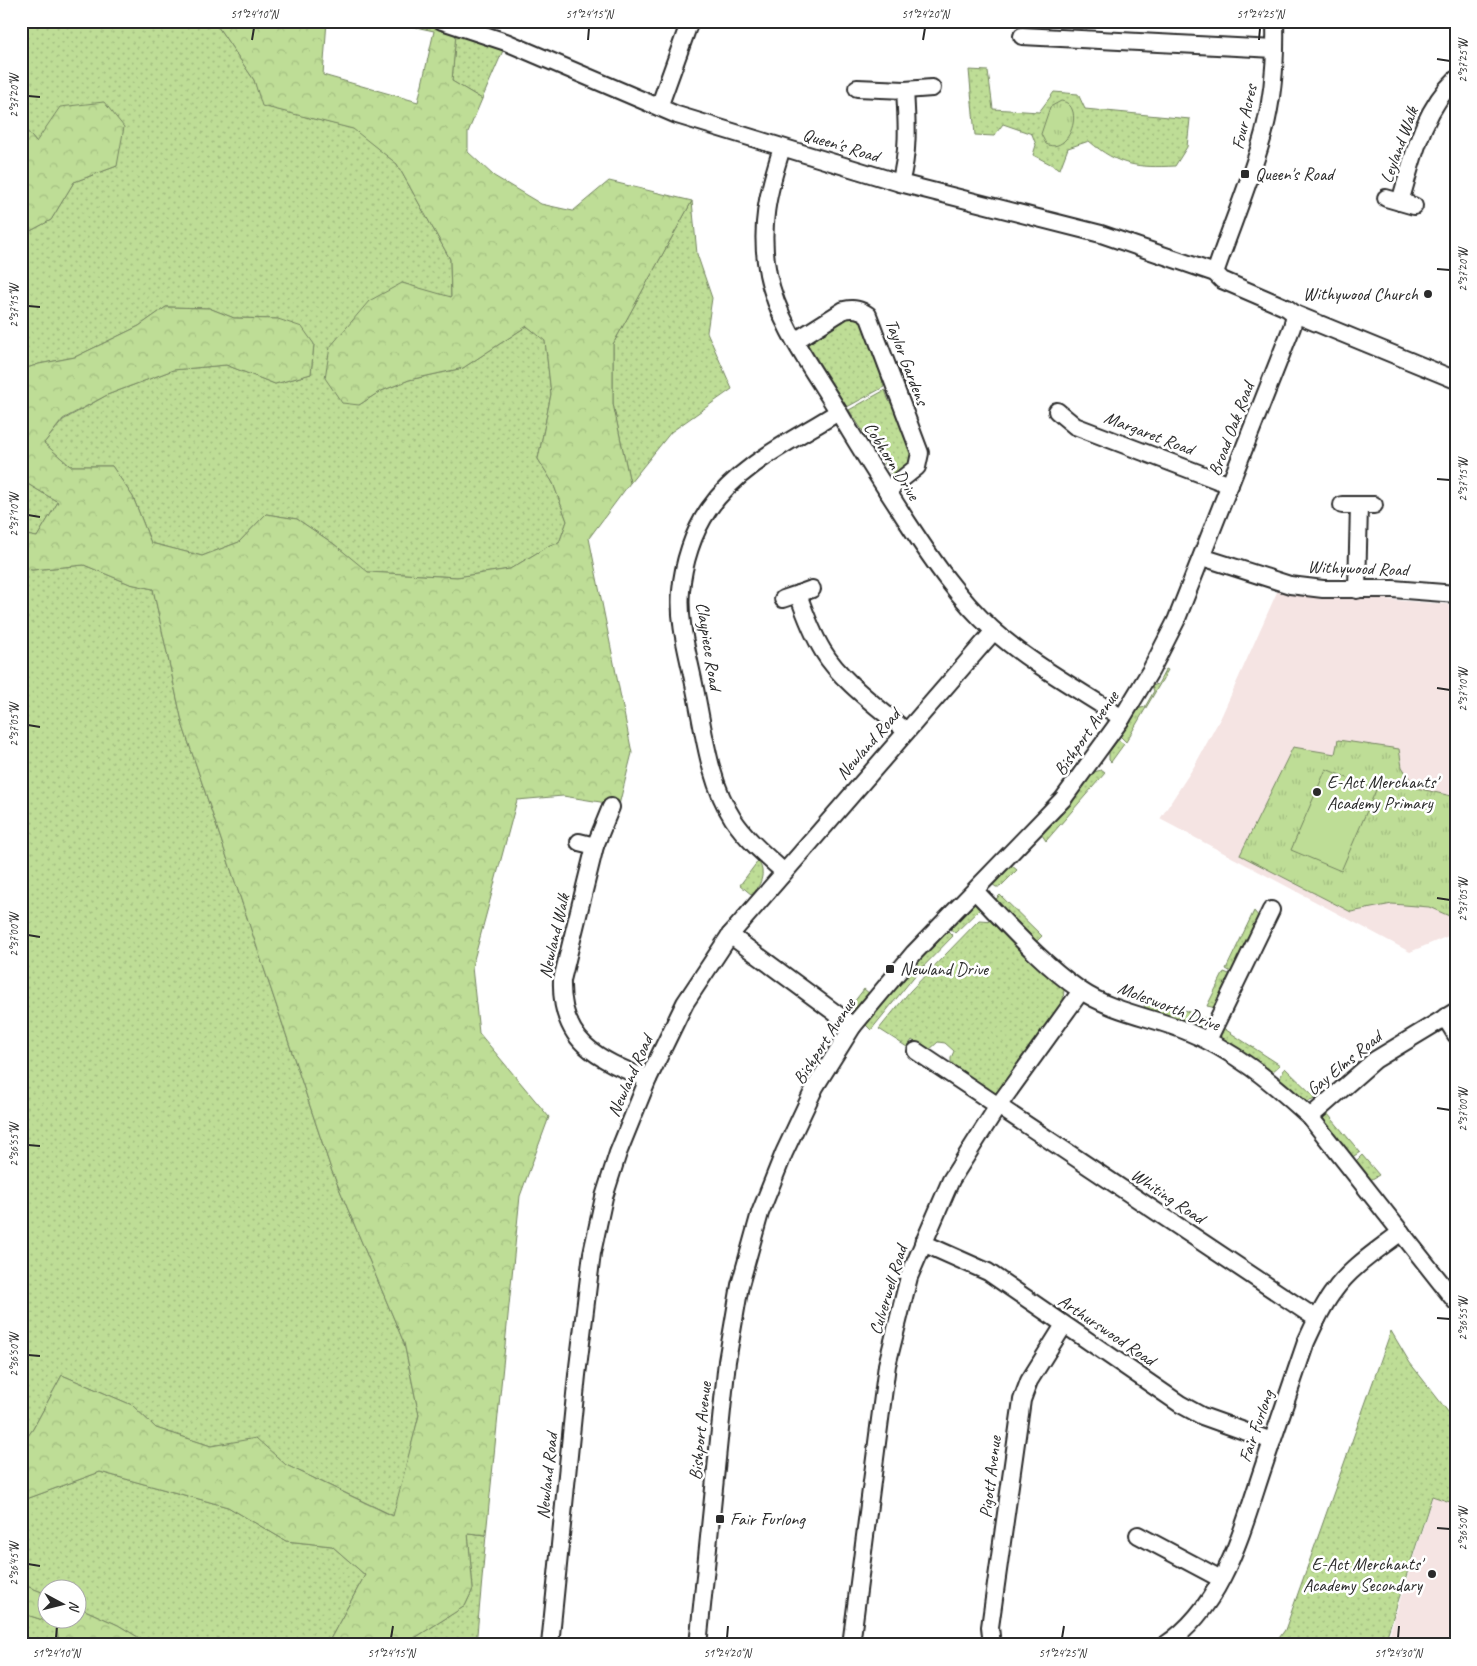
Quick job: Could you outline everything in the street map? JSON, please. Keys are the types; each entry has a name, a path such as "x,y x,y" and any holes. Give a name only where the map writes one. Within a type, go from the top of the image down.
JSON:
{"street":[{"name":"Queen's Road","path":"442,21 506,42 677,115 900,184 1101,234 1214,273 1222,280 1287,308 1294,314 1456,380"},
{"path":"659,107 690,21"},
{"name":"Four Acres","path":"1214,273 1251,176 1264,130 1275,49 1274,21"},
{"path":"1022,36 1275,49"},
{"name":"Leyland Walk","path":"1400,202 1425,124 1438,101 1456,78"},
{"path":"857,88 905,90 932,88"},
{"path":"900,184 906,161 908,142 905,90"},
{"name":"Cobhorn Drive","path":"782,148 768,191 764,221 765,248 768,274 776,306 795,341 887,491 945,579 971,609 994,631 1122,718"},
{"name":"Taylor Gardens","path":"795,341 844,310 862,310 868,315 920,453 917,467 887,491"},
{"name":"Broad Oak Road","path":"1202,557 1292,327 1294,314"},
{"name":"Margaret Road","path":"1057,411 1076,426 1230,485"},
{"name":"Claypiece Road","path":"784,870 752,844 733,818 719,791 682,623 681,591 695,534 708,510 724,491 745,471 838,412"},
{"path":"1342,505 1367,505 1357,590"},
{"name":"Withywood Road","path":"1202,557 1290,585 1323,589 1393,589 1456,594"},
{"name":"Bishport Avenue","path":"698,1645 727,1361 740,1286 760,1212 784,1153 815,1087 853,1026 914,953 976,892 1063,799 1122,718 1151,670 1176,621 1202,557"},
{"path":"798,594 810,627 823,652 841,674 906,731"},
{"name":"Newland Road","path":"550,1645 577,1375 592,1253 604,1197 618,1153 648,1079 685,1003 730,935 784,870 994,631"},
{"name":"Newland Walk","path":"611,807 595,846 562,980 562,998 568,1023 582,1044 604,1060 648,1079"},
{"path":"579,842 595,846"},
{"name":"Molesworth Drive","path":"976,892 1042,960 1082,991 1118,1009 1208,1040 1243,1060 1310,1117 1456,1302"},
{"path":"1208,1040 1271,910"},
{"path":"730,935 853,1026"},
{"name":"Culverwell Road","path":"851,1645 887,1365 909,1277 951,1180 998,1106 1082,991"},
{"path":"1450,1014 1456,1035"},
{"name":"Gay Elms Road","path":"1310,1117 1375,1060 1450,1014"},
{"name":"Whiting Road","path":"916,1051 1316,1319"},
{"name":"Fair Furlong","path":"1165,1645 1205,1607 1221,1579 1237,1543 1306,1342 1316,1319 1334,1291 1352,1270 1401,1232"},
{"name":"Arthurswood Road","path":"923,1243 988,1272 1180,1404 1202,1416 1272,1441"},
{"name":"Pigott Avenue","path":"992,1645 990,1627 1017,1419 1029,1381 1064,1325"},
{"path":"1138,1535 1221,1579"}],"shaded area":[{"name":"E-Act Merchants' Academy Primary","path":"1277,592 1329,598 1381,599 1456,605 1456,931 1453,934 1410,952 1160,819 1195,765 1222,715"},
{"name":"E-Act Merchants' Academy Secondary","path":"1433,1495 1456,1504 1456,1645 1386,1645"}],"green space":[{"path":"21,21 214,21 254,80 263,106 354,129 397,164 450,259 451,298 402,283 359,405 379,392 409,380 463,368 527,326 545,340 551,394 538,459 553,483 567,521 559,543 550,545 510,569 457,577 367,572 334,544 297,519 266,514 239,542 202,556 151,543 133,497 112,466 70,466 44,443 63,420 107,395 173,370 226,365 275,384 311,374 314,344 278,319 234,318 209,308 166,307 139,326 75,357 39,364 21,370 21,236 51,220 74,182 117,166 36,142 21,124"},
{"path":"214,21 327,21 323,75 418,102 434,31 406,25 407,21 457,21 452,81 482,99 468,132 468,152 494,176 541,204 573,211 609,181 692,201 613,344 613,404 630,483 589,538 632,753 619,805 563,796 517,800 472,967 479,1033 549,1117 520,1196 486,1535 468,1533 473,1589 465,1606 413,1639 414,1645 327,1645 365,1575 332,1546 286,1541 228,1507 100,1472 21,1501 21,1446 33,1429 62,1375 132,1405 156,1428 211,1446 256,1438 286,1465 393,1516 419,1415 404,1343 331,1169 183,726 153,589 130,584 84,565 32,570 21,568 21,534 37,537 58,502 21,480 21,370 39,364 75,357 139,326 166,307 209,308 234,318 278,319 302,327 314,344 311,374 275,384 226,365 173,370 107,395 63,419 44,443 70,466 112,466 133,497 151,543 202,556 239,542 266,514 297,519 334,544 368,572 457,577 510,569 550,545 559,543 567,521 553,483 538,459 551,394 545,341 527,326 463,368 409,380 379,392 359,405 342,403 325,378 330,347 369,301 402,283 451,297 450,259 397,164 353,129 262,106 254,80"},
{"path":"456,29 505,46 482,99 452,81"},
{"path":"969,70 988,71 993,109 1039,112 1054,92 1078,94 1085,109 1190,119 1187,147 1175,166 1139,166 1109,156 1089,141 1068,148 1060,169 1033,155 1036,145 1032,134 1003,124 994,136 975,135"},
{"path":"1061,101 1069,104 1073,111 1072,128 1062,143 1055,146 1046,144 1041,134 1050,107"},
{"path":"104,102 124,127 117,166 74,182 51,220 21,236 21,124 36,142 60,107"},
{"path":"692,201 697,254 712,298 707,332 732,389 671,432 630,483 613,404 613,344"},
{"path":"846,315 862,318 882,368 881,376 884,387 847,407 807,343 807,340"},
{"path":"885,390 889,401 897,410 912,457 911,463 894,479 849,410"},
{"path":"21,480 58,502 37,537 21,534"},
{"path":"84,565 130,584 153,589 183,726 331,1169 404,1343 419,1415 394,1516 286,1465 256,1439 211,1446 156,1428 132,1405 62,1375 33,1429 21,1446 21,568 32,570"},
{"path":"1166,669 1168,670 1126,742 1120,736 1137,709 1145,707 1154,691 1152,686 1158,684"},
{"path":"1118,740 1124,744 1111,762 1109,760 1109,752"},
{"path":"1338,740 1399,749 1402,767 1416,788 1456,797 1456,919 1429,907 1392,904 1351,912 1240,855 1293,747 1335,754"},
{"path":"1326,769 1376,790 1341,871 1291,850"},
{"path":"1101,770 1105,773 1046,841 1042,835 1094,772"},
{"path":"758,861 761,866 762,875 758,888 752,895 740,885"},
{"path":"1011,865 1017,870 1000,887 992,884"},
{"path":"1000,895 1042,936 1034,944 992,903"},
{"path":"973,903 981,908 955,933 946,925"},
{"path":"1254,911 1259,917 1233,973 1226,969"},
{"path":"979,920 994,921 1056,978 1064,989 1063,1001 1009,1080 994,1096 951,1066 951,1058 954,1051 945,1043 938,1042 928,1051 912,1040 907,1047 879,1029 910,991"},
{"path":"944,927 953,936 917,973 871,1030 865,1024"},
{"path":"1224,972 1232,975 1216,1008 1207,1006"},
{"path":"864,989 870,994 857,1009 847,1011"},
{"path":"1147,998 1164,1002 1209,1020 1204,1026 1197,1027 1143,1010"},
{"path":"1220,1026 1280,1065 1271,1073 1221,1040"},
{"path":"1285,1068 1315,1099 1305,1103 1279,1080"},
{"path":"1327,1113 1360,1152 1351,1158 1322,1121 1323,1116"},
{"path":"1362,1155 1379,1175 1367,1182 1355,1162"},
{"path":"1391,1331 1410,1363 1456,1422 1456,1504 1432,1496 1384,1645 1274,1645 1285,1630"},
{"path":"100,1472 228,1507 286,1541 332,1546 365,1575 327,1645 151,1645 118,1625 88,1612 88,1578 38,1578 38,1591 21,1584 21,1501"},
{"path":"468,1533 486,1535 476,1645 414,1645 413,1639 465,1606 473,1589"},
{"path":"21,1584 38,1591 38,1618 21,1613"},
{"path":"88,1612 118,1625 151,1645 60,1645 56,1628 88,1628"},
{"path":"21,1613 38,1618 38,1628 56,1628 60,1645 21,1645"}],"place":[{"name":"Queen's Road","path":"1245,174"},
{"name":"Withywood Church","path":"1428,294"},
{"name":"E-Act Merchants' Academy Primary","path":"1317,792"},
{"name":"Newland Drive","path":"890,969"},
{"name":"Fair Furlong","path":"720,1519"},
{"name":"E-Act Merchants' Academy Secondary","path":"1432,1574"}]}
